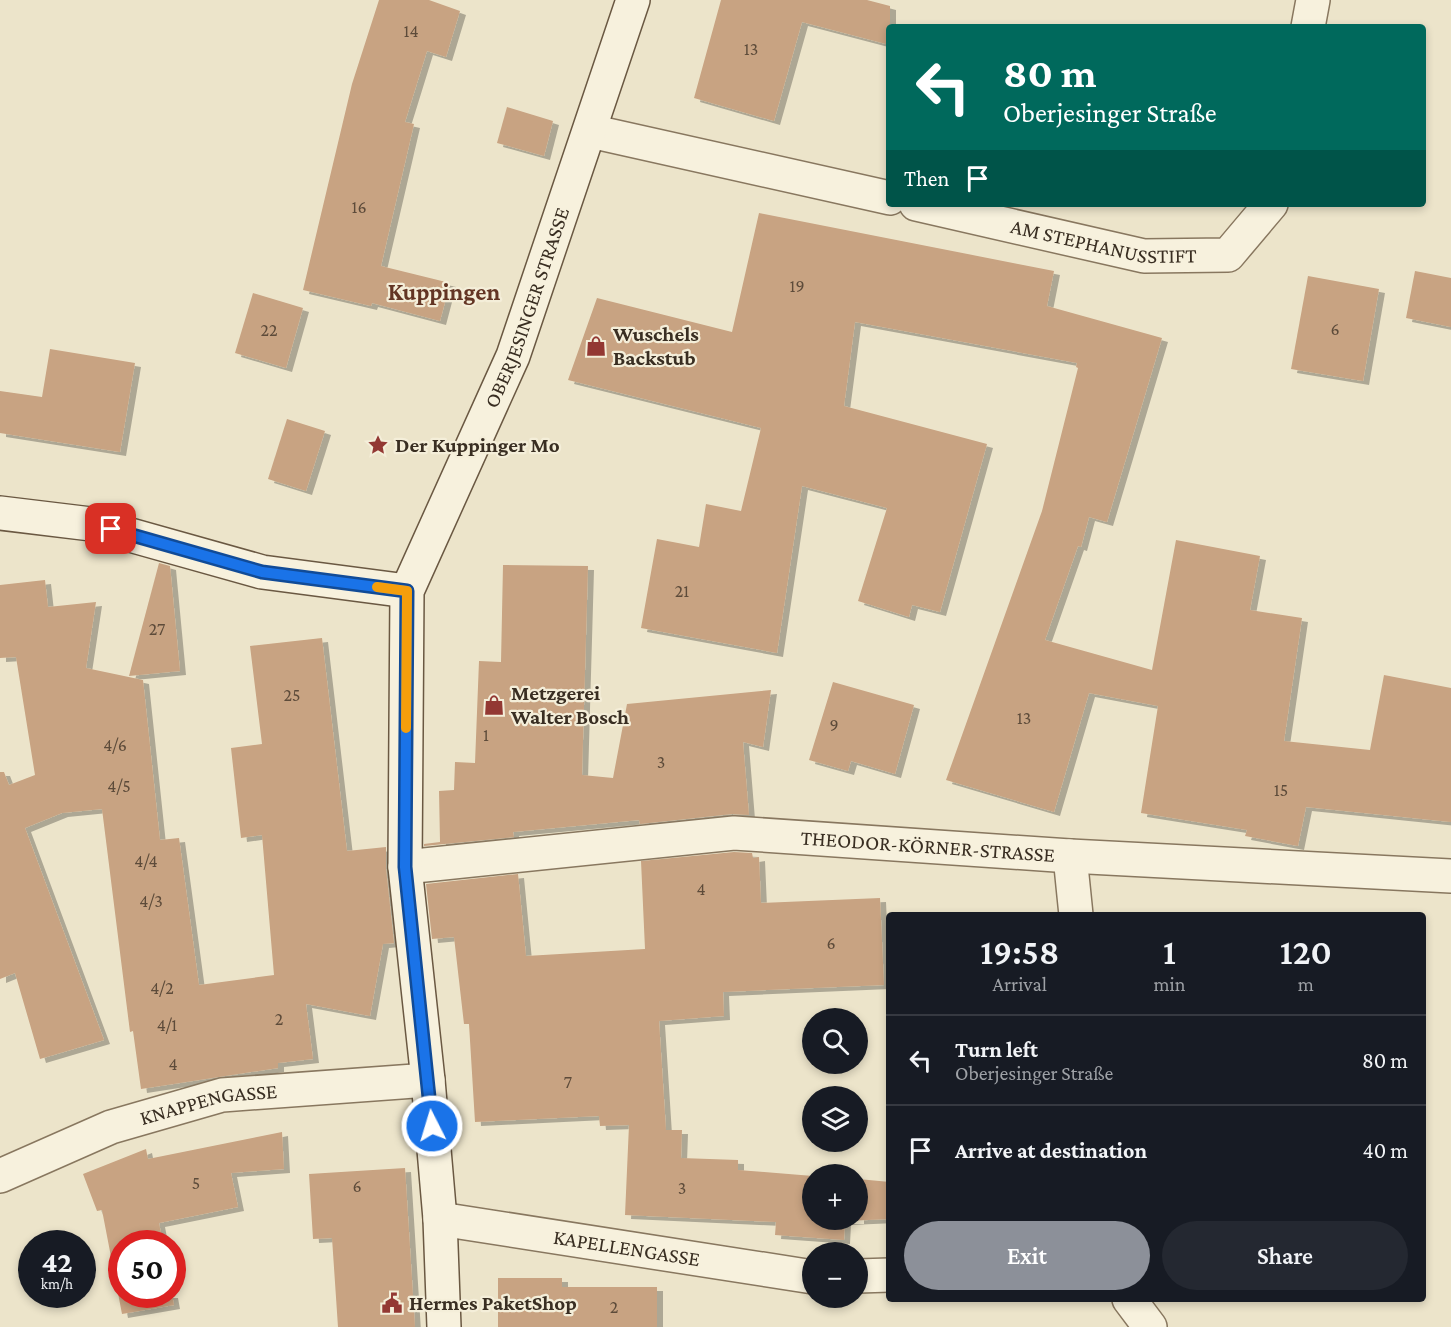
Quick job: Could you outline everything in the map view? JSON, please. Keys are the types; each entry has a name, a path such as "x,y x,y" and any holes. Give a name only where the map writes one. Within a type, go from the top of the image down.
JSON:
{"street":[{"name":"OBERJESINGER STRASSE","path":"407,591 513,356 633,0"},
{"path":"1309,24 1313,0"},
{"path":"590,131 886,197"},
{"name":"AM STEPHANUSSTIFT","path":"929,207 1144,256 1228,255 1268,207"},
{"path":"0,513 91,524 262,572 407,591 405,867 428,1080 440,1219 444,1327"},
{"name":"THEODOR-KÖRNER-STRASSE","path":"405,867 734,833 1070,856 1451,876"},
{"path":"1070,856 1076,912"},
{"name":"KNAPPENGASSE","path":"0,1176 111,1127 222,1095 428,1080"},
{"name":"KAPELLENGASSE","path":"440,1219 802,1275"},
{"path":"868,1276 886,1275"},
{"path":"1131,1302 1150,1327"}],"building":[{"path":"379,0 429,0 460,11 446,57 427,51 405,122 414,124 381,266 450,283 440,321 372,303 371,306 303,290 352,84"},
{"path":"721,0 867,0 890,6 890,24 886,24 886,44 802,22 774,121 694,98"},
{"path":"507,107 553,121 544,156 497,143"},
{"path":"759,213 1054,271 1047,306 1162,338 1107,522 1089,517 1081,547 1078,546 1045,640 1152,670 1176,540 1260,556 1250,610 1302,618 1284,741 1370,750 1384,675 1451,688 1451,822 1306,807 1298,846 1245,836 1247,830 1141,813 1158,706 1089,693 1054,812 946,780 1042,511 1078,368 1077,363 855,322 844,406 987,444 940,612 912,605 909,617 858,601 887,508 802,486 777,653 641,628 657,539 699,547 706,504 741,511 761,428 568,380 597,298 732,332"},
{"path":"1415,271 1451,278 1451,327 1406,318"},
{"path":"1308,276 1379,289 1363,381 1291,369"},
{"path":"253,293 303,308 286,368 235,353"},
{"path":"50,349 135,363 120,452 0,433 0,391 42,397"},
{"path":"287,419 325,431 306,491 268,479"},
{"path":"159,563 170,566 180,671 129,676"},
{"path":"503,565 588,566 582,775 613,778 627,704 771,690 763,747 743,742 749,815 732,814 640,824 639,820 513,832 514,837 424,846 424,844 440,842 439,791 454,790 455,762 475,763 479,661 501,662"},
{"path":"45,580 48,607 96,602 86,668 143,680 160,840 179,838 199,985 274,975 262,835 241,838 231,748 262,744 250,646 322,638 347,851 386,847 386,869 394,943 383,944 370,1016 306,1004 313,1059 278,1063 278,1068 141,1089 133,1031 130,1032 102,809 62,813 25,828 104,1040 40,1059 15,973 0,979 0,772 4,772 9,785 35,775 16,657 0,658 0,585"},
{"path":"833,682 914,705 895,774 851,761 848,771 809,760"},
{"path":"734,852 752,853 753,858 759,857 761,903 880,898 884,985 723,992 724,1016 659,1021 666,1130 682,1130 681,1158 738,1160 738,1170 802,1175 802,1230 845,1230 844,1240 775,1235 776,1222 625,1215 629,1125 600,1126 599,1116 475,1122 469,1024 464,1024 454,937 432,939 426,884 518,874 526,956 645,949 641,861"},
{"path":"282,1132 284,1169 231,1173 238,1207 159,1223 160,1230 108,1230 108,1241 102,1210 97,1211 83,1174 146,1149 148,1159"},
{"path":"405,1168 415,1327 338,1327 332,1238 313,1239 309,1174"},
{"path":"868,1180 886,1182 886,1219 868,1220"},
{"path":"498,1278 562,1278 562,1287 657,1287 657,1327 498,1327"},
{"path":"121,1308 157,1308 122,1314"}],"slow traffic":[{"path":"377,587 407,591 406,728"}],"place":[{"name":"Wuschels Backstub","path":"596,346"},
{"name":"Der Kuppinger Mo","path":"378,445"},
{"name":"Metzgerei Walter Bosch","path":"494,705"},
{"name":"Hermes PaketShop","path":"392,1303"}],"district":[{"name":"Kuppingen","path":"444,291"}],"route":[{"path":"111,529 262,572 407,591 405,867 432,1126"}]}
